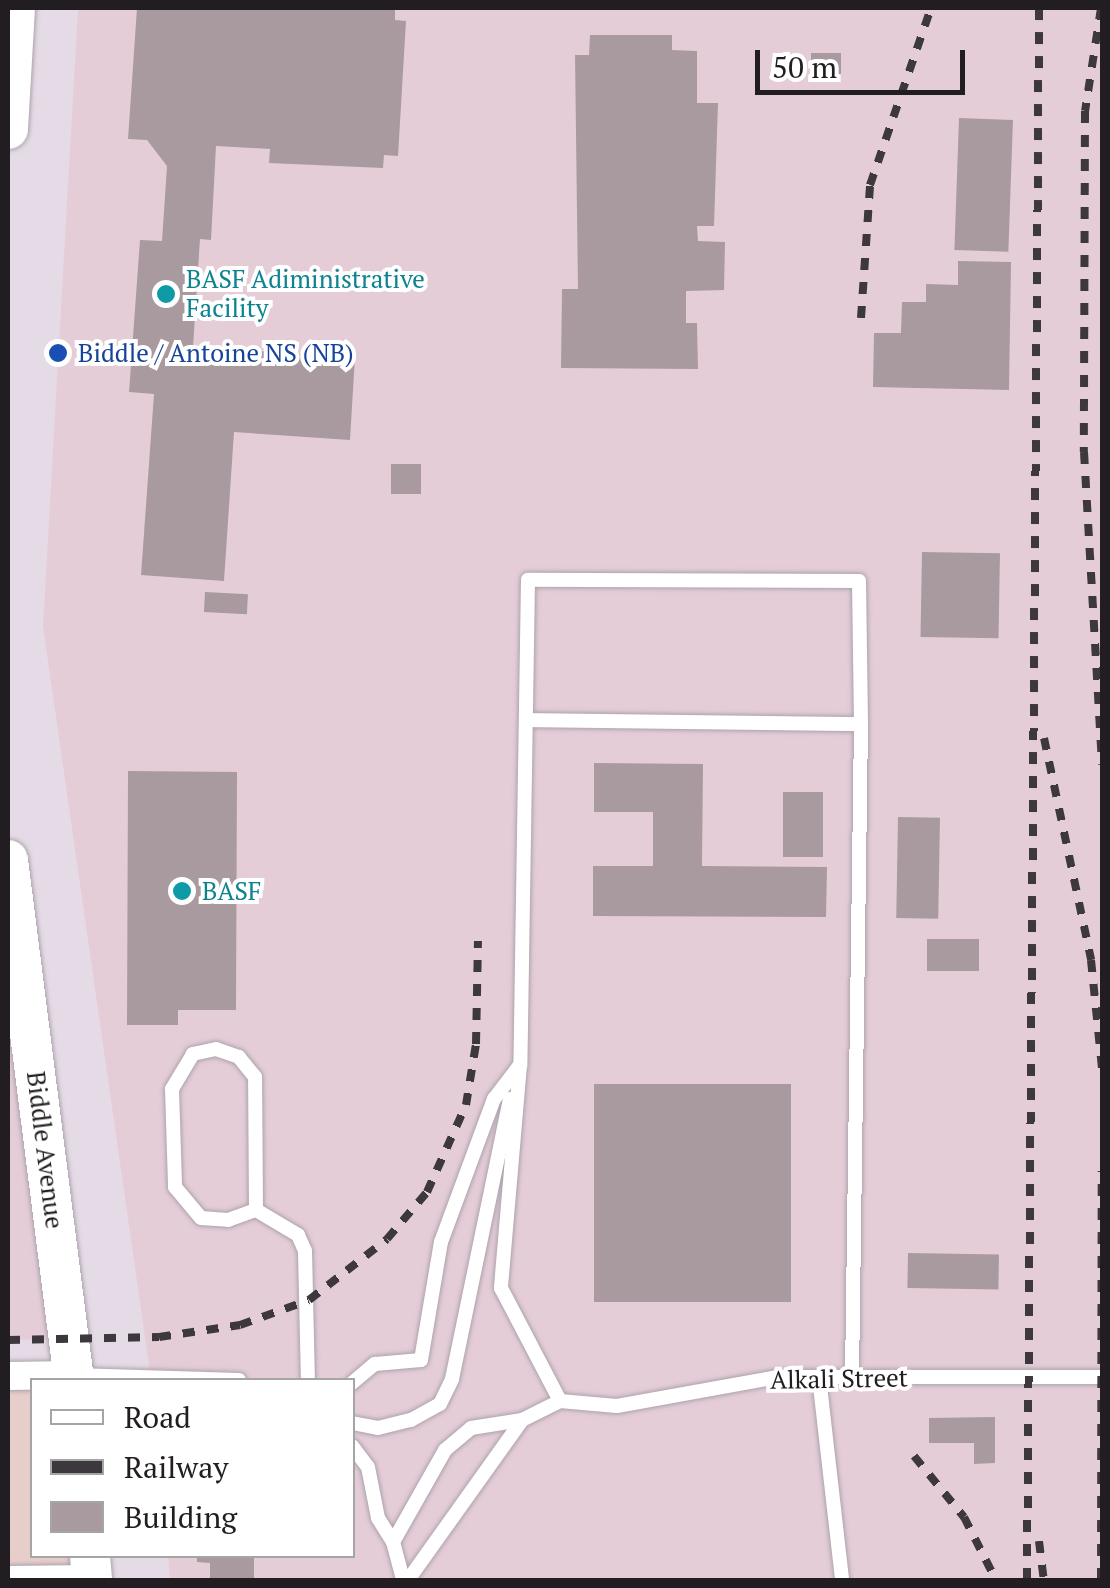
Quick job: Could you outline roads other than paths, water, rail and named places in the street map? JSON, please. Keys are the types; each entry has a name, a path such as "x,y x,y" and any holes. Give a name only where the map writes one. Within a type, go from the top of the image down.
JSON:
{"main road":[{"path":"8,129 15,8"},
{"name":"Biddle Avenue","path":"9,885 74,1378"}],"street":[{"path":"8,1376 74,1378"},
{"path":"8,1580 92,1580"}],"lane":[{"path":"393,1542 445,1450 470,1428 522,1420 560,1401 500,1288 520,1065 528,580 859,580 861,724 852,1378"},
{"path":"527,720 861,724"},
{"path":"256,1210 254,1077 239,1057 216,1049 193,1054 172,1089 175,1187 201,1218 228,1220 256,1210 290,1228 306,1251 308,1378"},
{"path":"355,1381 376,1364 421,1360 441,1242 494,1100 520,1065"},
{"path":"355,1424 378,1428 411,1420 440,1404 452,1379 520,1065"},
{"name":"Alkali Street","path":"560,1401 617,1406 778,1378 1102,1378"},
{"path":"819,1378 842,1580"},
{"path":"405,1580 522,1420"},
{"path":"355,1450 368,1467 378,1518 393,1542 405,1580"}],"railway":[{"path":"861,318 870,185 931,8"},
{"path":"1027,1580 1039,8"},
{"path":"1101,8 1085,111 1084,452 1102,764"},
{"path":"1044,738 1091,960 1102,1069"},
{"path":"8,1340 159,1337 240,1325 309,1300 387,1239 427,1192 466,1105 476,1044 478,941"},
{"path":"1101,1580 1102,1171"},
{"path":"914,1456 964,1517 996,1580"},
{"path":"1039,1541 1044,1580"}],"place":[{"name":"BASF Adiministrative Facility","path":"166,294"},
{"name":"Biddle / Antoine NS (NB)","path":"58,353"},
{"name":"BASF","path":"182,891"}]}
